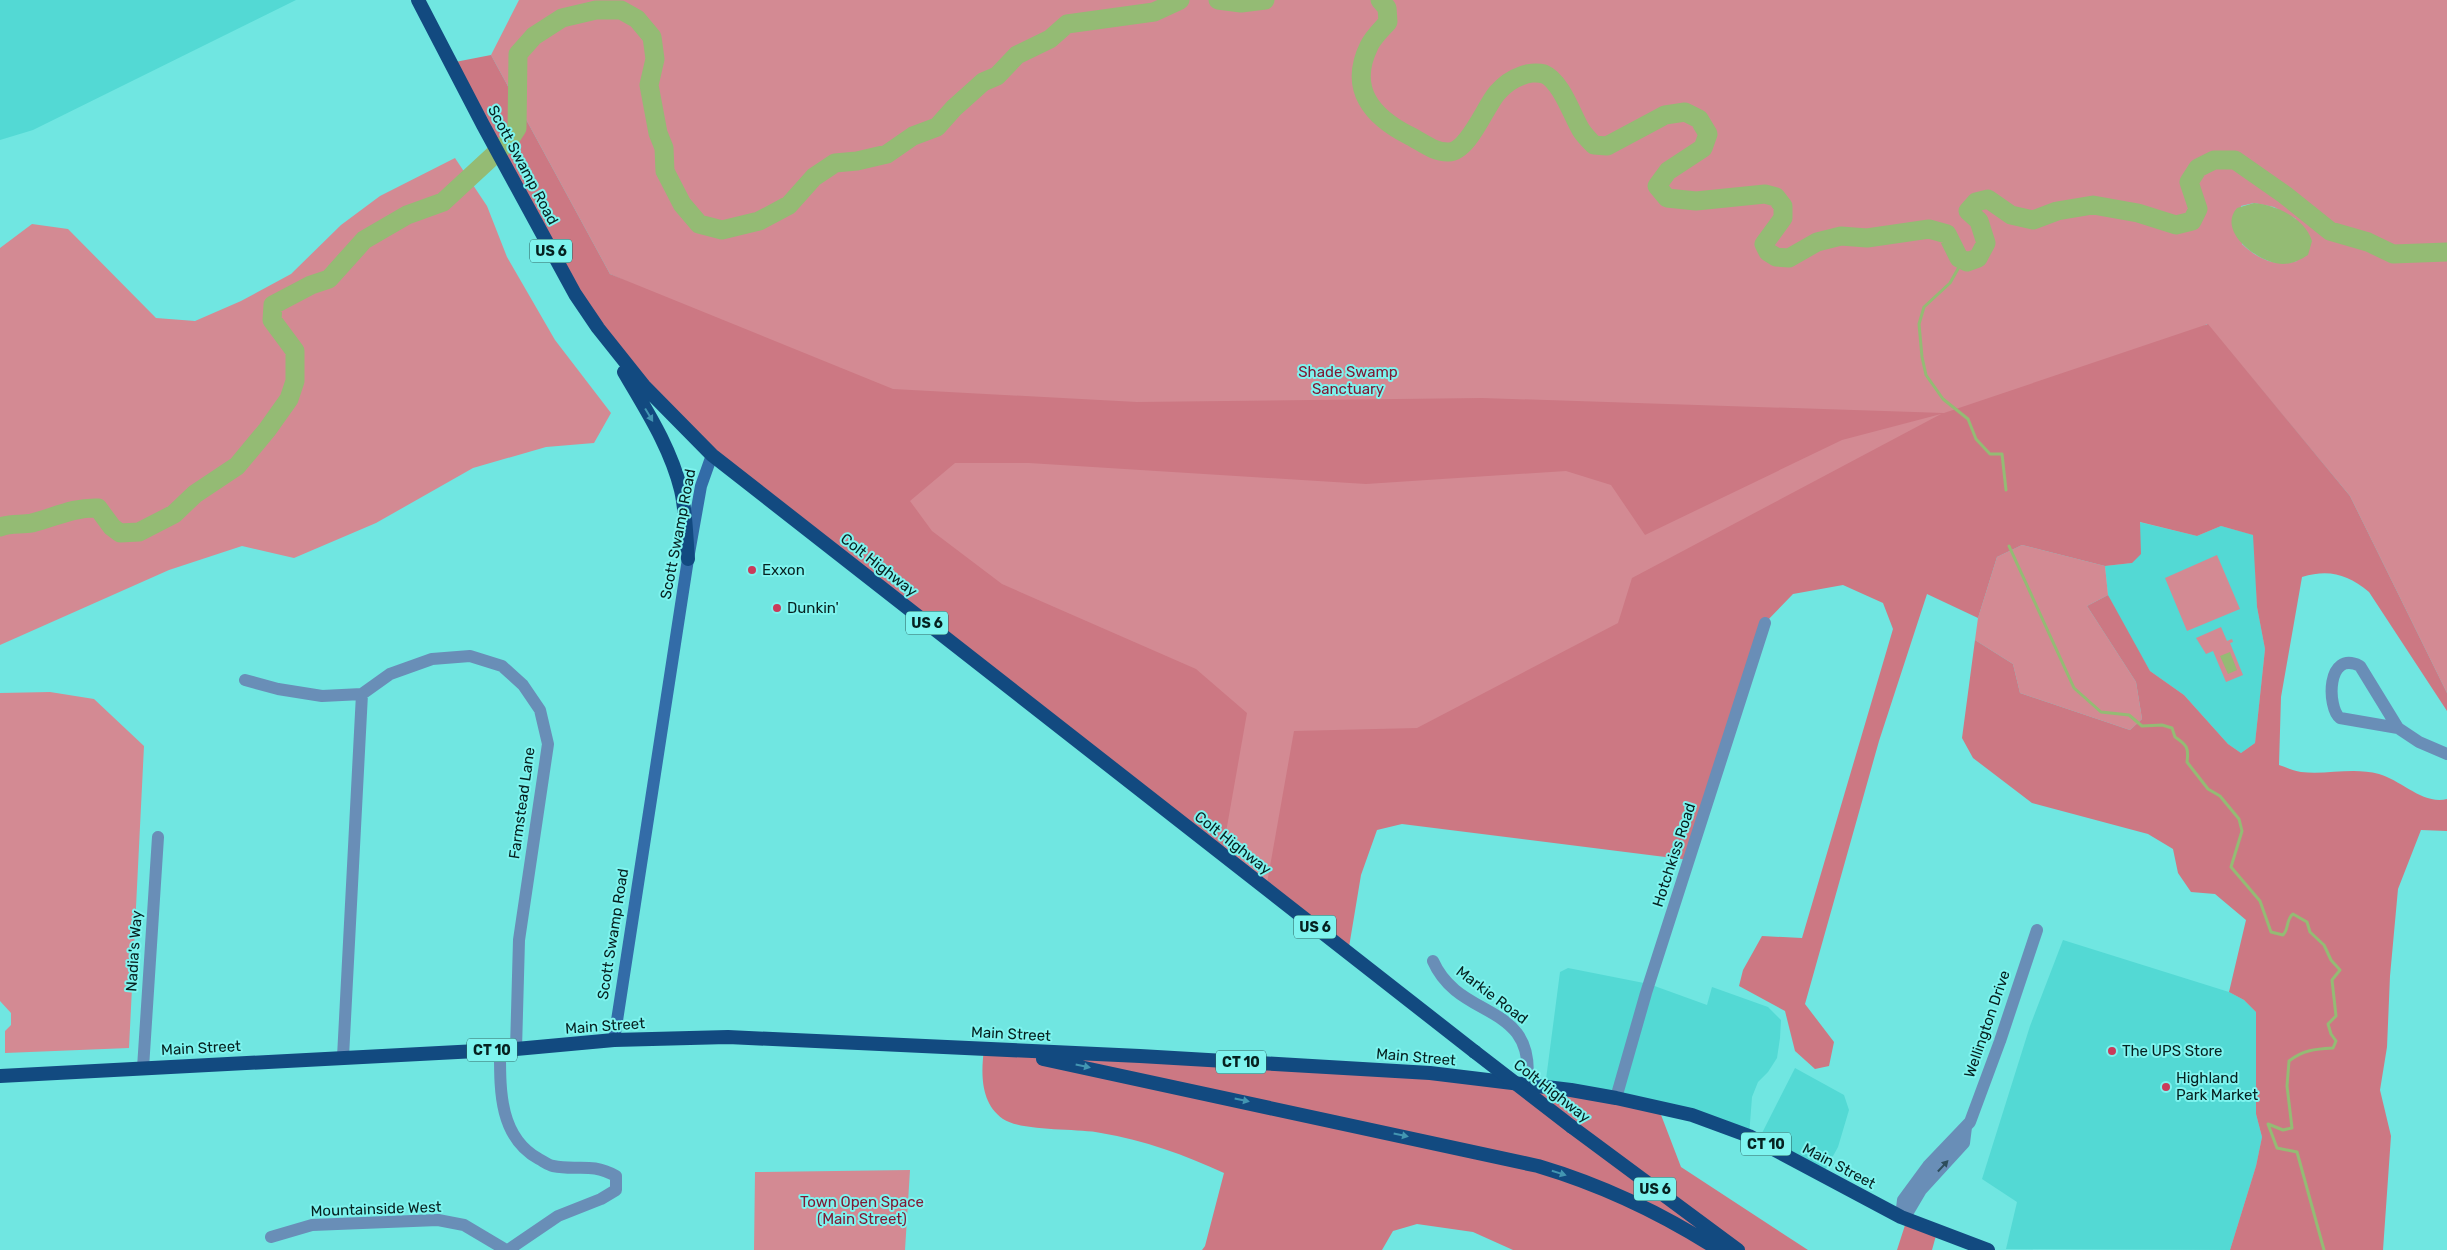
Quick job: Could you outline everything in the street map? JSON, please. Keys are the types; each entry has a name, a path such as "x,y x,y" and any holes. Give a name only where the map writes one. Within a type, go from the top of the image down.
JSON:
{"highway":[{"name":"Scott Swamp Road","path":"418,0 556,262 598,328 645,387 712,455"},
{"path":"598,328 668,449 681,491 688,559"},
{"name":"Colt Highway","path":"712,455 1475,1052 1572,1127 1738,1250"},
{"name":"Main Street","path":"0,1076 500,1050 614,1040 762,1037 1370,1069 1527,1085 1616,1098 1692,1115 1742,1133 1901,1217 1988,1250"},
{"path":"984,1049 1131,1076 1538,1166 1586,1182 1633,1202 1685,1229 1719,1250"}],"main road":[{"name":"Scott Swamp Road","path":"614,1040 688,559 701,486 712,455"}],"street":[{"name":"Hotchkiss Road","path":"1616,1098 1646,993 1765,623"},
{"name":"Farmstead Lane","path":"362,694 390,674 432,659 470,656 502,666 523,685 540,710 548,744 519,940 516,1049"},
{"path":"2398,728 2360,666 2352,662 2345,662 2338,666 2334,673 2332,706 2334,714 2340,718 2398,728 2419,742 2447,754"},
{"path":"245,680 322,696 362,694 343,1057"},
{"name":"Nadia's Way","path":"143,1068 158,837"},
{"name":"Wellington Drive","path":"1901,1217 1903,1200 1923,1173 1966,1127 2000,1041 2036,930"},
{"name":"Markie Road","path":"1434,961 1444,981 1453,989 1503,1020 1523,1039 1529,1065 1527,1085"},
{"name":"Mountainside West","path":"271,1237 312,1225 438,1220 464,1225 507,1250 558,1216 601,1200 616,1190 616,1176 600,1168 552,1166 528,1152 508,1127 500,1095 500,1050"}],"shaded area":[{"path":"0,0 296,0 33,130 0,140"},
{"path":"491,55 610,274 893,389 1137,402 1482,398 1944,413 2208,324 2350,496 2447,693 2447,711 2369,592 2345,577 2329,573 2302,577 2281,697 2279,765 2301,772 2360,771 2379,774 2429,798 2447,799 2447,831 2421,830 2398,889 2390,976 2387,1047 2380,1090 2391,1136 2383,1250 2230,1250 2256,1166 2262,1137 2256,1114 2256,1012 2244,1000 2229,992 2246,920 2215,894 2191,892 2178,873 2173,849 2148,834 2032,803 1973,758 1962,738 1975,640 2013,664 2020,693 2130,730 2142,719 2136,682 2087,606 2108,595 2150,671 2184,695 2228,744 2241,753 2255,743 2265,649 2257,607 2253,535 2221,526 2197,536 2140,522 2141,554 2132,563 2105,566 2022,545 1997,557 1978,618 1927,594 1879,741 1805,1004 1834,1042 1829,1066 1815,1069 1795,1051 1785,1011 1739,986 1743,970 1762,936 1802,938 1893,629 1883,603 1843,585 1793,594 1765,623 1689,860 1402,824 1377,830 1361,875 1348,953 1266,889 1294,731 1417,728 1618,623 1632,578 1941,414 1842,440 1645,535 1611,485 1566,471 1366,484 1029,463 955,463 910,501 932,531 1002,584 1196,669 1247,713 1222,855 712,455 598,328 450,63"},
{"path":"2254,203 2280,210 2296,219 2303,226 2312,241 2308,255 2290,263 2274,263 2253,253 2244,245 2236,236 2232,227 2232,217 2237,208"},
{"path":"2139,522 2197,536 2221,526 2254,535 2257,607 2265,649 2255,743 2241,753 2228,744 2184,695 2150,671 2115,612 2108,595 2105,566 2132,563"},
{"path":"2230,652 2237,670 2228,674 2220,656"},
{"path":"2063,940 2229,992 2244,1000 2256,1012 2256,1114 2262,1137 2256,1166 2230,1250 2006,1249 2017,1202 1982,1179 2030,1026"},
{"path":"1568,968 1649,984 1707,1005 1712,987 1768,1007 1781,1020 1780,1038 1777,1058 1768,1072 1758,1082 1752,1097 1749,1136 1722,1125 1545,1087 1560,972"},
{"path":"984,1049 1370,1069 1658,1107 1681,1167 1808,1250 1513,1250 1473,1232 1417,1224 1393,1231 1382,1250 1202,1250 1205,1246 1224,1173 1179,1154 1117,1136 1090,1131 1036,1128 1003,1119 995,1112 986,1096 982,1068"},
{"path":"1795,1068 1844,1095 1849,1110 1838,1147 1822,1176 1758,1141"},
{"path":"1907,1219 1937,1232 1932,1250 1897,1250"}],"green space":[{"name":"Shade Swamp Sanctuary","path":"519,0 2447,0 2447,693 2350,496 2207,324 1266,889 1222,855 1093,667 630,283 610,274 491,55","holes":["2254,203 2274,207 2296,219 2297,261 2281,263 2267,260 2254,254 2242,244 2241,206"]},
{"path":"455,158 487,206 507,257 555,340 611,413 594,443 546,447 473,468 376,523 294,558 242,546 169,570 0,645 0,248 32,224 68,229 156,318 195,321 241,301 291,274 341,225 380,196"},
{"path":"2022,545 2105,566 2108,595 2087,606 2136,682 2142,719 2130,730 2020,693 2013,664 1975,640 1978,618 1997,557"},
{"path":"2217,555 2240,609 2187,631 2165,578"},
{"path":"2221,627 2227,641 2232,639 2233,642 2230,643 2243,675 2226,682 2213,651 2206,654 2196,638"},
{"path":"50,692 94,699 144,746 129,1048 5,1053 5,1031 11,1025 11,1013 0,1001 0,693"},
{"name":"Town Open Space (Main Street)","path":"910,1170 905,1250 754,1250 755,1172"}],"waterway":[{"path":"0,527 32,523 81,509 98,508 112,527 120,533 139,532 174,514 195,494 237,466 267,430 289,399 295,381 295,351 272,320 273,305 311,285 329,279 364,240 407,215 443,202 508,142 517,128 518,54 534,36 562,18 596,10 621,10 637,19 652,37 655,59 649,85 658,133 664,148 665,171 682,204 699,224 722,230 759,221 789,205 814,177 835,163 857,161 887,154 913,136 937,127 954,108 983,82 997,76 1017,55 1050,39 1067,24 1154,12 1180,0"},
{"path":"1218,0 1241,3 1265,0"},
{"path":"1380,0 1387,8 1388,22 1375,36 1369,46 1363,61 1361,76 1367,100 1375,111 1396,128 1437,150 1443,152 1455,150 1462,145 1476,128 1500,90 1514,79 1532,73 1544,74 1556,84 1581,130 1594,145 1607,146 1665,115 1685,112 1699,119 1708,134 1703,148 1668,171 1657,186 1667,198 1696,201 1765,194 1776,197 1783,206 1783,218 1764,244 1768,252 1776,257 1789,258 1817,242 1841,236 1867,238 1929,229 1947,234 1959,258 1967,262 1978,258 1986,243 1979,221 1968,211 1976,202 1988,199 2011,215 2033,220 2057,211 2093,205 2138,213 2176,225 2192,221 2198,209 2189,182 2198,168 2214,160 2235,160 2285,195 2330,231 2368,242 2393,254 2447,252"},
{"path":"1963,260 1950,283 1924,307 1919,324 1922,357 1926,375 1943,399 1968,419 1976,439 1990,454 2002,454 2006,490"},
{"path":"2009,546 2074,688 2101,712 2129,715 2142,726 2162,725 2172,728 2175,737 2186,747 2188,753 2187,762 2208,789 2220,796 2239,819 2242,831 2231,867 2260,901 2271,932 2283,935 2293,914 2307,922 2310,932 2324,945 2331,960 2340,970 2332,980 2336,1016 2328,1024 2331,1034 2336,1041 2333,1048 2299,1054 2289,1061 2287,1086 2292,1128 2283,1130 2268,1124 2277,1148 2297,1152 2324,1250"}],"place":[{"name":"Exxon","path":"752,570"},
{"name":"Dunkin'","path":"777,608"},
{"name":"The UPS Store","path":"2112,1051"},
{"name":"Highland Park Market","path":"2166,1087"}]}
